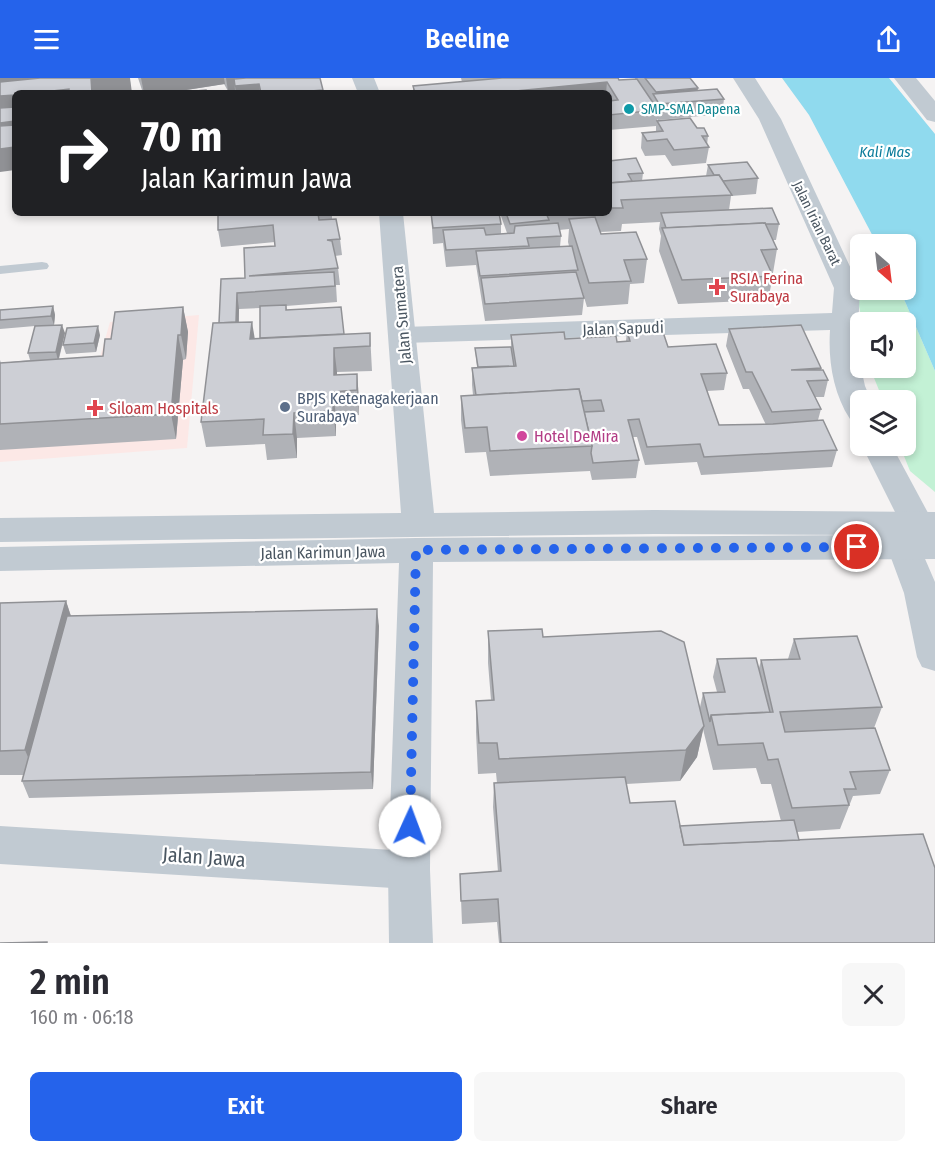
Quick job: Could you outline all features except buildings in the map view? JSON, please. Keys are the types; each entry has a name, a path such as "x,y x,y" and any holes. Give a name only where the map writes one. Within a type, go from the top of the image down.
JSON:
{"street":[{"name":"Jalan Irian Barat","path":"744,78 770,119 847,288 843,321 843,350 852,390"},
{"path":"905,78 935,115"},
{"name":"Jalan Sumatera","path":"391,216 403,335 417,537 409,870 411,943"},
{"name":"Jalan Sapudi","path":"403,335 843,321"},
{"path":"882,456 923,535 922,593 935,657"},
{"name":"Jalan Karimun Jawa","path":"3,545 417,537 923,535"},
{"name":"Jalan Jawa","path":"0,845 409,870"}],"lane":[{"path":"0,270 42,266"}],"shaded area":[{"name":"Siloam Hospitals","path":"199,315 187,448 0,462 0,369 98,364 110,322"}],"green space":[{"path":"858,300 904,300 910,312 860,312"},
{"path":"916,327 935,371 935,492 910,471 904,456 916,456 916,390 879,390 874,378 916,378"}],"water":[{"name":"Kali Mas","path":"782,78 889,78 935,134 935,371 916,327 916,312 910,312 904,300 916,300 916,234 872,234 809,115"}],"place":[{"name":"SMP-SMA Dapena","path":"629,109"},
{"name":"RSIA Ferina Surabaya","path":"717,287"},
{"name":"BPJS Ketenagakerjaan Surabaya","path":"285,407"},
{"name":"Siloam Hospitals","path":"95,408"},
{"name":"Hotel DeMira","path":"522,436"}],"route":[{"path":"410,826 416,550 857,547"}]}
